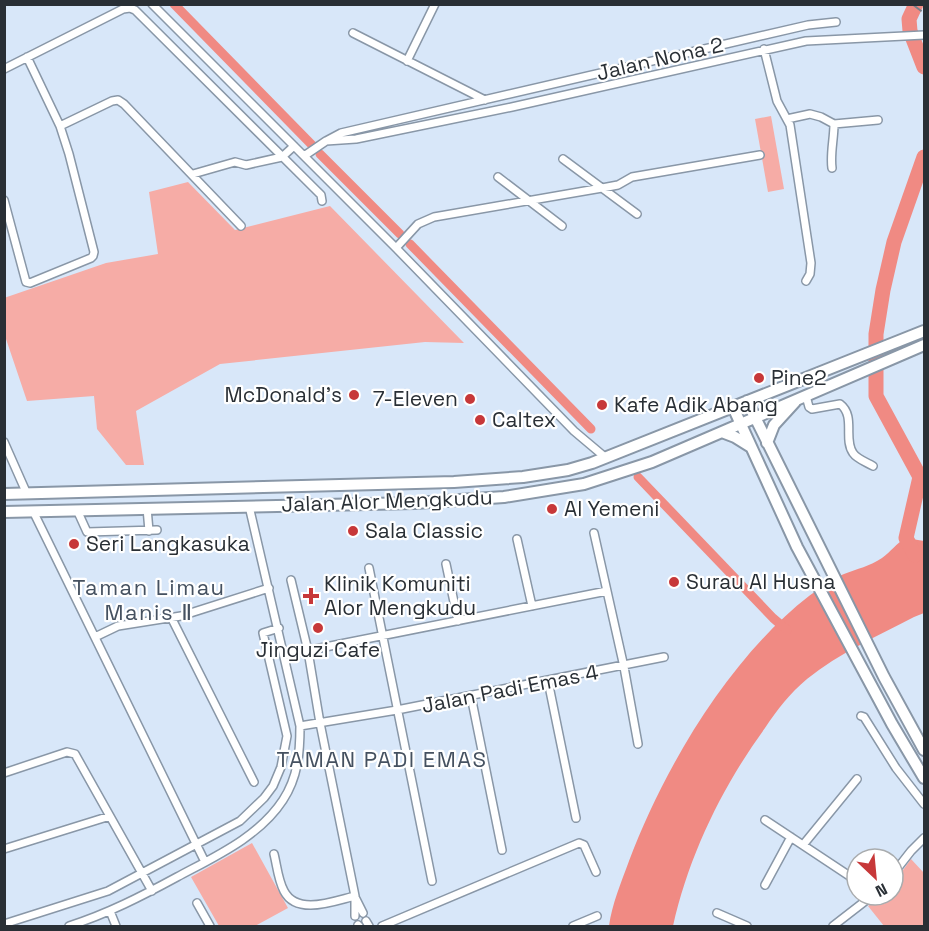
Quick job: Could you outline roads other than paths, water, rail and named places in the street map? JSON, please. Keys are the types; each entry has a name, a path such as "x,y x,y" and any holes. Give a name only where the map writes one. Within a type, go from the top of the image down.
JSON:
{"main road":[{"name":"Jalan Alor Mengkudu","path":"4,494 454,482 522,477 575,468 606,458 924,331"},
{"name":"Jalan Alor Mengkudu","path":"4,512 415,504 504,497 584,484 652,462 924,345"},
{"path":"767,443 774,425 802,398"},
{"path":"747,401 814,540 924,750"},
{"path":"733,407 796,547 924,778"},
{"path":"722,432 735,437 753,449"},
{"path":"222,489 233,496 232,502 227,506"}],"street":[{"path":"152,4 396,248 574,431 606,458"},
{"path":"406,61 435,4"},
{"path":"4,69 123,9 135,10 321,195 322,201"},
{"name":"Jalan Nona 2","path":"304,156 341,134 808,25 836,22"},
{"path":"353,33 485,100"},
{"path":"326,141 356,139 500,109 806,41 924,35"},
{"path":"765,49 777,101 787,119 791,134 811,263 810,274 806,281"},
{"path":"4,200 26,282 30,283 92,258 83,207 60,126 27,57"},
{"path":"60,126 118,100 193,174 241,226"},
{"path":"787,119 815,115 834,124 878,120"},
{"path":"832,168 830,157 834,147 834,124"},
{"path":"193,174 235,162 246,165 282,158 294,146"},
{"path":"396,248 418,224 426,220 618,185 632,177 760,155"},
{"path":"563,159 637,214"},
{"path":"498,177 562,226"},
{"path":"802,398 812,409 840,404 846,412 852,452 873,466"},
{"path":"4,442 27,494"},
{"path":"69,927 152,891 245,838 264,823 284,799 297,771 300,726 249,506"},
{"path":"147,508 149,531"},
{"path":"77,510 87,532 157,530"},
{"path":"33,511 205,862"},
{"path":"594,533 624,667 638,744"},
{"path":"517,539 532,606"},
{"path":"446,564 458,621"},
{"path":"369,568 432,881"},
{"path":"291,580 308,651 320,723 359,914"},
{"path":"95,637 125,625 182,616 269,588"},
{"path":"285,655 607,591"},
{"path":"171,617 254,782"},
{"path":"4,924 93,896 197,844 240,821 251,812 273,786 281,767 286,736 263,633 279,628"},
{"name":"Jalan Padi Emas 4","path":"300,726 624,667 664,657"},
{"path":"548,681 576,818"},
{"path":"471,696 502,850"},
{"path":"861,716 864,717 896,768 924,804"},
{"path":"4,773 67,752 75,754 152,891"},
{"path":"803,845 857,779"},
{"path":"4,849 110,816"},
{"path":"765,820 845,873"},
{"path":"765,885 791,837"},
{"path":"905,858 924,838"},
{"path":"382,927 579,843 584,845 596,873"},
{"path":"274,854 282,886 292,902 309,905 355,896"},
{"path":"197,903 210,927"},
{"path":"833,927 858,907"},
{"path":"110,911 116,927"},
{"path":"717,913 747,927"},
{"path":"573,927 597,916"}],"waterway":[{"path":"174,4 313,146"},
{"path":"916,4 909,19 910,31 924,67"},
{"path":"320,154 400,234"},
{"path":"915,555 906,538 920,477 876,396 876,334 894,242 924,157"},
{"path":"410,244 591,429"},
{"path":"638,477 787,630"}],"railway":[{"path":"912,4 924,13"}],"place":[{"name":"Pine2","path":"759,378"},
{"name":"McDonald's","path":"354,395"},
{"name":"7-Eleven","path":"470,399"},
{"name":"Kafe Adik Abang","path":"602,405"},
{"name":"Caltex","path":"480,420"},
{"name":"Al Yemeni","path":"552,509"},
{"name":"Sala Classic","path":"353,531"},
{"name":"Seri Langkasuka","path":"74,544"},
{"name":"Surau Al Husna","path":"674,582"},
{"name":"Klinik Komuniti Alor Mengkudu","path":"311,596"},
{"name":"Jinguzi Cafe","path":"318,628"}],"district":[{"name":"Taman Limau Manis Ⅱ","path":"149,600"},
{"name":"TAMAN PADI EMAS","path":"382,759"}]}
